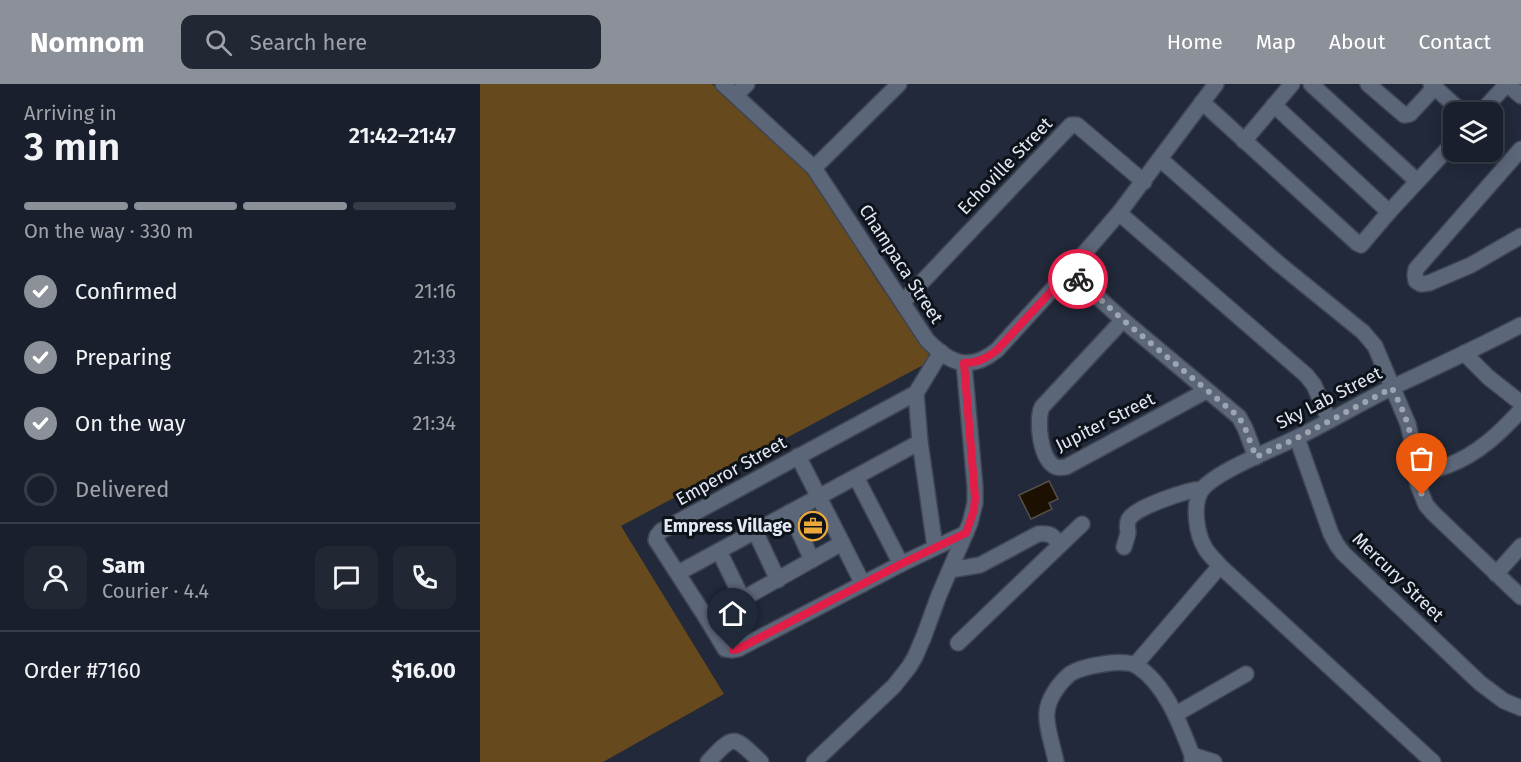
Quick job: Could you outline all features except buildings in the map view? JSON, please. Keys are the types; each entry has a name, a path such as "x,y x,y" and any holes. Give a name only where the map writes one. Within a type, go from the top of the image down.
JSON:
{"street":[{"name":"Champaca Street","path":"723,84 741,90 814,168 927,340 941,352 964,363"},
{"path":"814,168 899,84"},
{"path":"814,762 894,686 909,668 966,533 974,510 975,497 964,363 983,360 997,350 1070,271 1144,182 1216,84"},
{"path":"1244,141 1292,84"},
{"path":"1311,84 1417,181"},
{"path":"1368,84 1404,116 1410,114 1433,85 1451,102"},
{"path":"1490,102 1507,84 1521,96"},
{"path":"1202,102 1361,245 1443,154"},
{"path":"1274,105 1389,212"},
{"name":"Echoville Street","path":"903,303 1071,126 1077,125 1144,182"},
{"path":"1521,149 1416,269 1414,275 1416,281 1421,284 1429,283 1471,266 1521,236"},
{"path":"1160,159 1278,263 1363,332 1375,346 1408,424 1418,485 1426,505 1521,597"},
{"path":"1119,213 1306,375 1314,385 1329,420"},
{"path":"1070,271 1123,320 1239,417 1256,457"},
{"name":"Jupiter Street","path":"1123,320 1042,407 1039,414 1040,431 1045,457 1052,464 1057,468 1066,467 1206,391"},
{"name":"Sky Lab Street","path":"1202,489 1214,479 1256,457 1521,325"},
{"name":"Emperor Street","path":"941,352 915,393 661,531 656,540 725,649 733,650 966,533"},
{"path":"1464,353 1488,377 1521,403"},
{"path":"915,393 935,547"},
{"path":"1416,474 1448,466 1466,458 1503,430 1521,410"},
{"name":"Mercury Street","path":"1297,438 1331,534 1343,553 1480,683 1504,701 1521,708"},
{"path":"678,573 920,442"},
{"path":"798,456 863,584"},
{"path":"856,477 901,564"},
{"path":"1124,547 1128,533 1128,520 1132,516 1182,492 1202,489"},
{"path":"1202,489 1197,500 1196,512 1200,538 1206,551 1433,762"},
{"path":"790,512 812,560"},
{"path":"958,643 1082,524"},
{"path":"755,531 778,580"},
{"path":"950,570 980,565 1038,534 1046,533 1053,536 1060,545"},
{"path":"707,619 843,543"},
{"path":"1496,574 1521,546"},
{"path":"719,551 743,600"},
{"path":"1135,665 1220,566"},
{"path":"1056,762 1046,715 1051,696 1071,674 1102,663 1135,665 1147,675 1176,714 1192,758 1214,762"},
{"path":"1176,714 1246,674"},
{"path":"708,762 726,742 734,741 740,743 761,762"}],"shaded area":[{"path":"480,84 712,84 814,179 903,319 933,353 927,363 621,526 724,694 603,762 480,762"},
{"path":"1049,481 1058,499 1049,503 1052,509 1031,519 1019,495"}],"way so far":[{"path":"1078,279 1123,320 1239,417 1256,457 1392,388 1408,424 1418,485 1422,495"}],"place":[{"name":"Empress Village","path":"813,526"}],"route":[{"path":"733,650 918,555 966,533 974,510 975,497 964,363 978,362 997,350 1070,271 1078,279"}]}
